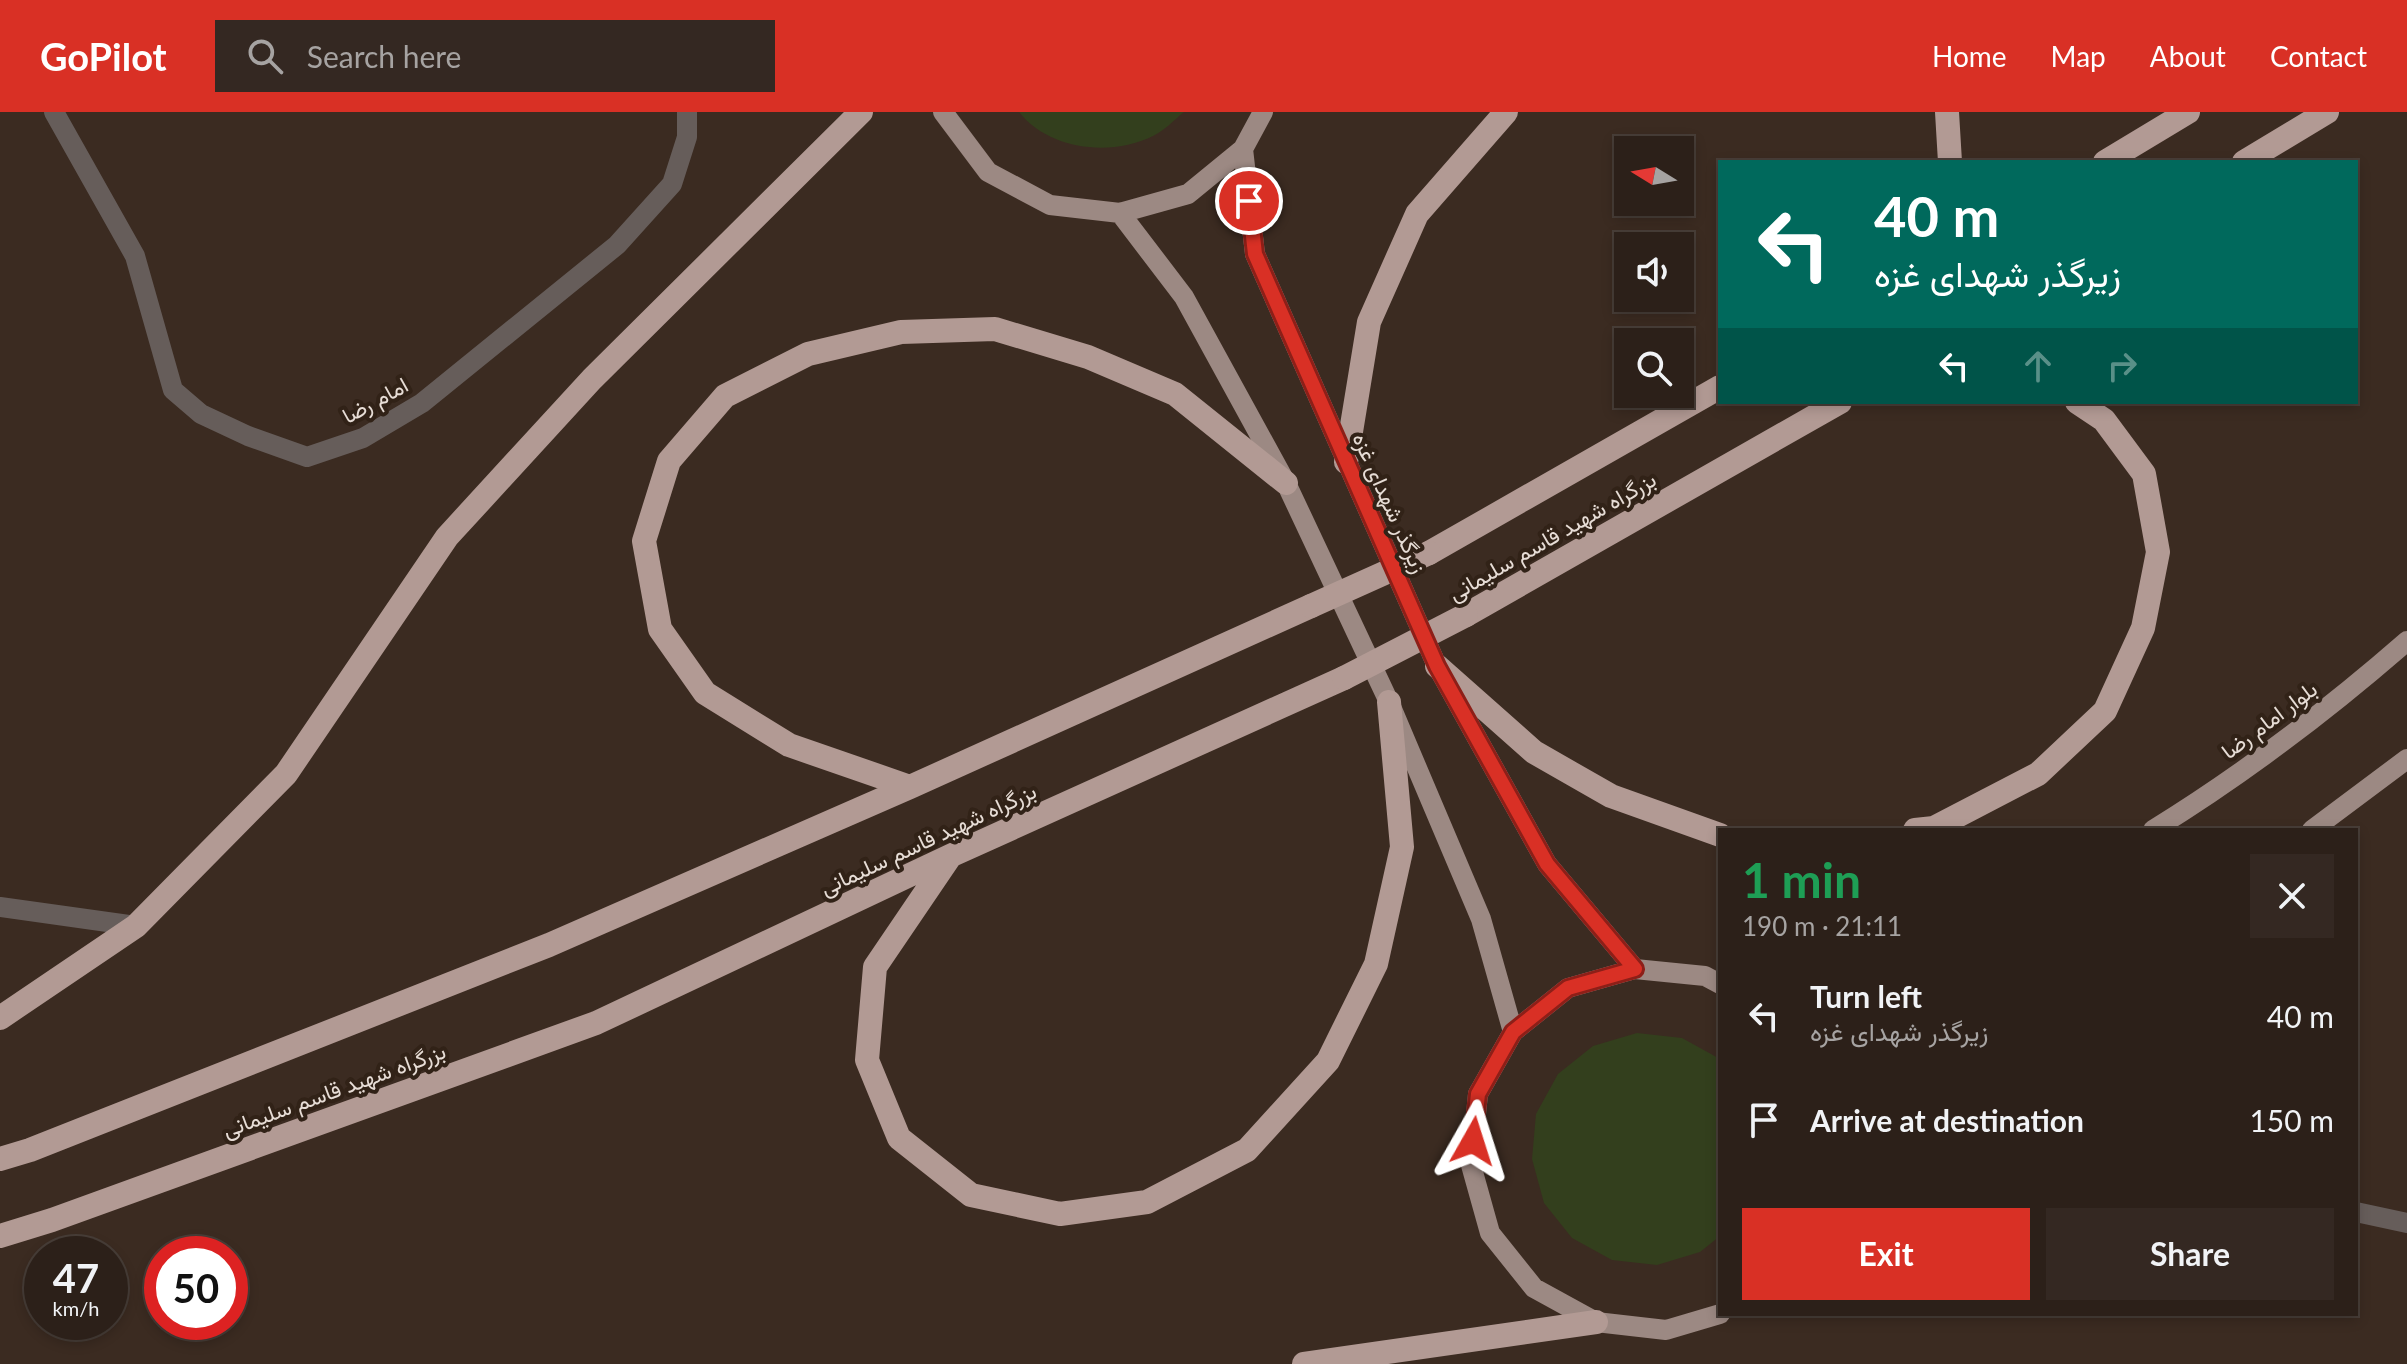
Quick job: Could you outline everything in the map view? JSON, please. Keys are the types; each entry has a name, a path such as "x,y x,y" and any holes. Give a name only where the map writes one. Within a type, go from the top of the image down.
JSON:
{"highway":[{"path":"0,1018 136,926 286,774 447,537 592,379 861,112"},
{"path":"1346,462 1369,322 1417,214 1506,112"},
{"path":"1947,112 1950,160"},
{"path":"2108,160 2188,112"},
{"path":"2247,160 2327,112"},
{"path":"910,787 789,745 705,693 660,629 644,541 669,461 725,396 808,354 823,350 901,332 995,329 1088,357 1175,394 1286,483"},
{"name":"بزرگراه شهید قاسم سلیمانی","path":"0,1159 30,1150 549,945 910,787 1429,553 1718,388"},
{"name":"بزرگراه شهید قاسم سلیمانی","path":"0,1236 52,1220 596,1023 950,856 1344,678 1466,615 1836,404"},
{"path":"1934,828 2038,774 2105,711 2143,628 2158,552 2144,474 2104,420 2080,404"},
{"path":"1437,666 1534,752 1611,796 1718,834"},
{"path":"950,856 875,967 867,1060 899,1138 971,1195 1060,1214 1147,1202 1247,1150 1328,1061 1376,964 1402,847 1389,702"},
{"path":"1304,1364 1596,1322"}],"main road":[{"path":"943,112 988,172 1050,205 1120,213 1188,194 1243,149 1263,112"},
{"name":"زیرگذر شهدای غزه","path":"1243,149 1255,254 1437,666 1547,864 1635,969"},
{"path":"1120,213 1184,297 1286,483 1389,702 1481,919 1513,1032"},
{"name":"بلوار امام رضا","path":"2156,828 2203,799 2361,681 2407,641"},
{"path":"2315,828 2407,759"},
{"path":"1718,983 1705,976 1635,969 1568,988 1513,1032 1478,1094 1471,1165 1490,1233 1534,1288 1596,1322 1666,1330 1718,1315"}],"street":[{"name":"امام رضا","path":"54,112 135,256 173,390 201,414 248,436 307,457 363,438 422,403 617,245 672,184 687,137 687,112"},
{"path":"0,907 136,926"},
{"path":"2358,1212 2407,1223"}],"green space":[{"path":"1019,112 1184,112 1153,136 1136,143 1100,148 1064,142 1047,135"},
{"path":"1637,1033 1682,1038 1718,1058 1718,1238 1700,1252 1657,1265 1612,1260 1572,1238 1544,1203 1532,1159 1536,1114 1558,1074 1593,1046"}],"route":[{"path":"1249,201 1255,254 1437,666 1547,864 1635,969 1568,988 1513,1032 1478,1094 1473,1141"}]}
